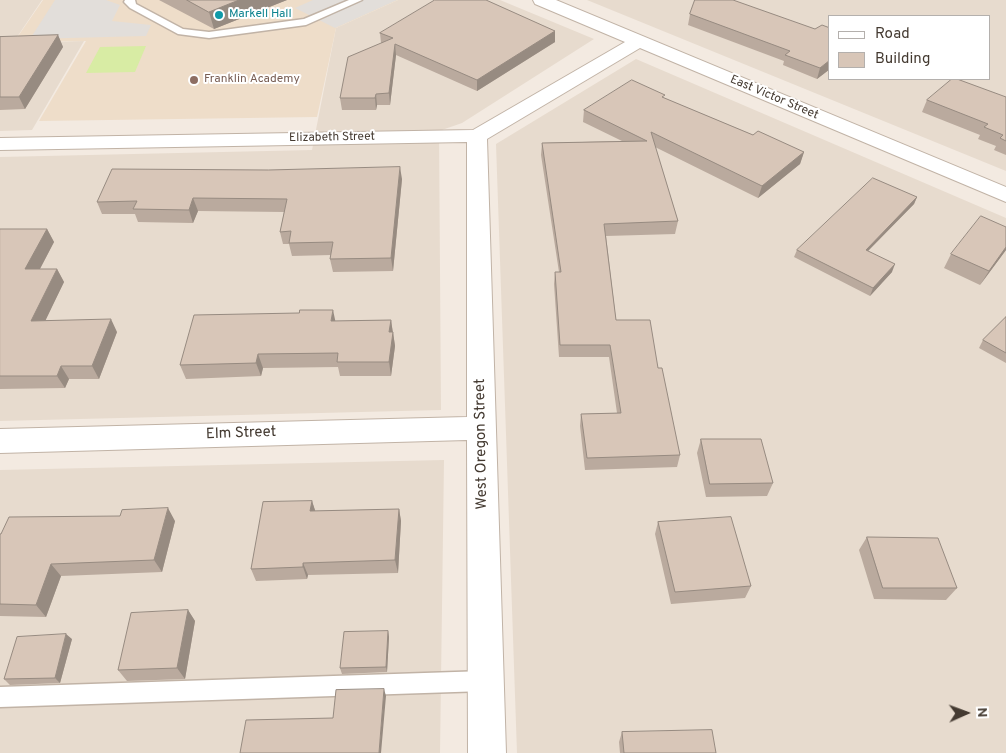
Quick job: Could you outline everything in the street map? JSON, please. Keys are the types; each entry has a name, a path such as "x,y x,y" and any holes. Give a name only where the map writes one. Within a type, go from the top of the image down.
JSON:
{"street":[{"name":"East Victor Street","path":"541,0 1006,196"},
{"name":"Elizabeth Street","path":"0,144 477,136 639,41"},
{"name":"West Oregon Street","path":"477,136 487,753"},
{"name":"Elm Street","path":"0,441 481,428"}],"lane":[{"path":"130,0 129,2 134,6 181,32 209,36 306,22 357,0"},
{"path":"0,697 486,681"}],"shaded area":[{"path":"0,0 42,0 13,43 84,41 32,130 0,131"},
{"name":"Franklin Academy","path":"43,0 398,0 336,28 317,117 39,121 86,41 14,42"},
{"path":"55,0 106,0 120,5 112,21 151,25 146,36 30,39"},
{"path":"313,0 397,0 335,28 295,8"},
{"path":"398,0 500,0 594,39 462,123 439,131 441,410 0,421 0,157 312,150 336,28"},
{"path":"587,0 1006,0 1006,171"},
{"path":"636,59 1006,218 1006,753 517,753 496,144"},
{"path":"444,460 440,753 0,753 0,470"}],"green space":[{"path":"146,46 135,72 86,73 100,47"}],"building":[{"path":"187,0 239,0 209,12"},
{"path":"435,0 486,0 555,31 477,80 395,44 389,93 376,94 375,98 340,98 348,57 393,38 380,33"},
{"path":"695,0 733,0 815,29 822,25 828,27 828,62 820,68 785,55 790,51 690,14"},
{"path":"58,35 19,97 0,97 0,37"},
{"path":"632,80 665,95 662,97 753,135 758,131 804,152 762,186 651,132 678,221 604,224 616,320 650,320 658,368 662,368 680,455 587,458 581,414 621,413 610,345 560,345 555,272 561,272 542,143 647,141 584,110"},
{"path":"951,80 960,80 1006,97 1006,141 1000,138 1003,135 984,127 988,124 927,100"},
{"path":"400,167 391,258 330,259 333,242 289,243 291,231 280,232 287,199 193,198 189,210 133,209 137,201 97,202 112,169 268,170"},
{"path":"873,178 917,197 866,250 895,264 873,288 797,250"},
{"path":"981,216 1006,227 1006,247 989,271 951,254"},
{"path":"0,229 47,229 25,269 57,269 31,321 111,319 92,366 61,366 57,376 0,376"},
{"path":"300,310 333,310 331,321 391,320 389,332 393,332 389,362 337,362 338,353 258,354 256,363 180,365 194,315 299,313"},
{"path":"1006,317 1006,353 983,340"},
{"path":"701,439 761,439 773,483 710,484"},
{"path":"312,501 310,511 399,509 395,560 303,563 303,567 251,569 263,502"},
{"path":"168,508 154,560 51,564 36,605 0,604 0,534 9,517 120,516 122,510"},
{"path":"731,517 751,586 675,592 658,522"},
{"path":"867,537 938,538 957,588 883,588"},
{"path":"188,610 177,668 118,670 131,613"},
{"path":"388,631 386,667 340,668 344,632"},
{"path":"66,634 55,678 4,679 17,637"},
{"path":"384,689 379,753 240,753 246,720 333,718 336,690"},
{"path":"712,730 716,753 624,753 622,732"}],"place":[{"name":"Markell Hall","path":"219,15"},
{"name":"Franklin Academy","path":"194,80"}]}
